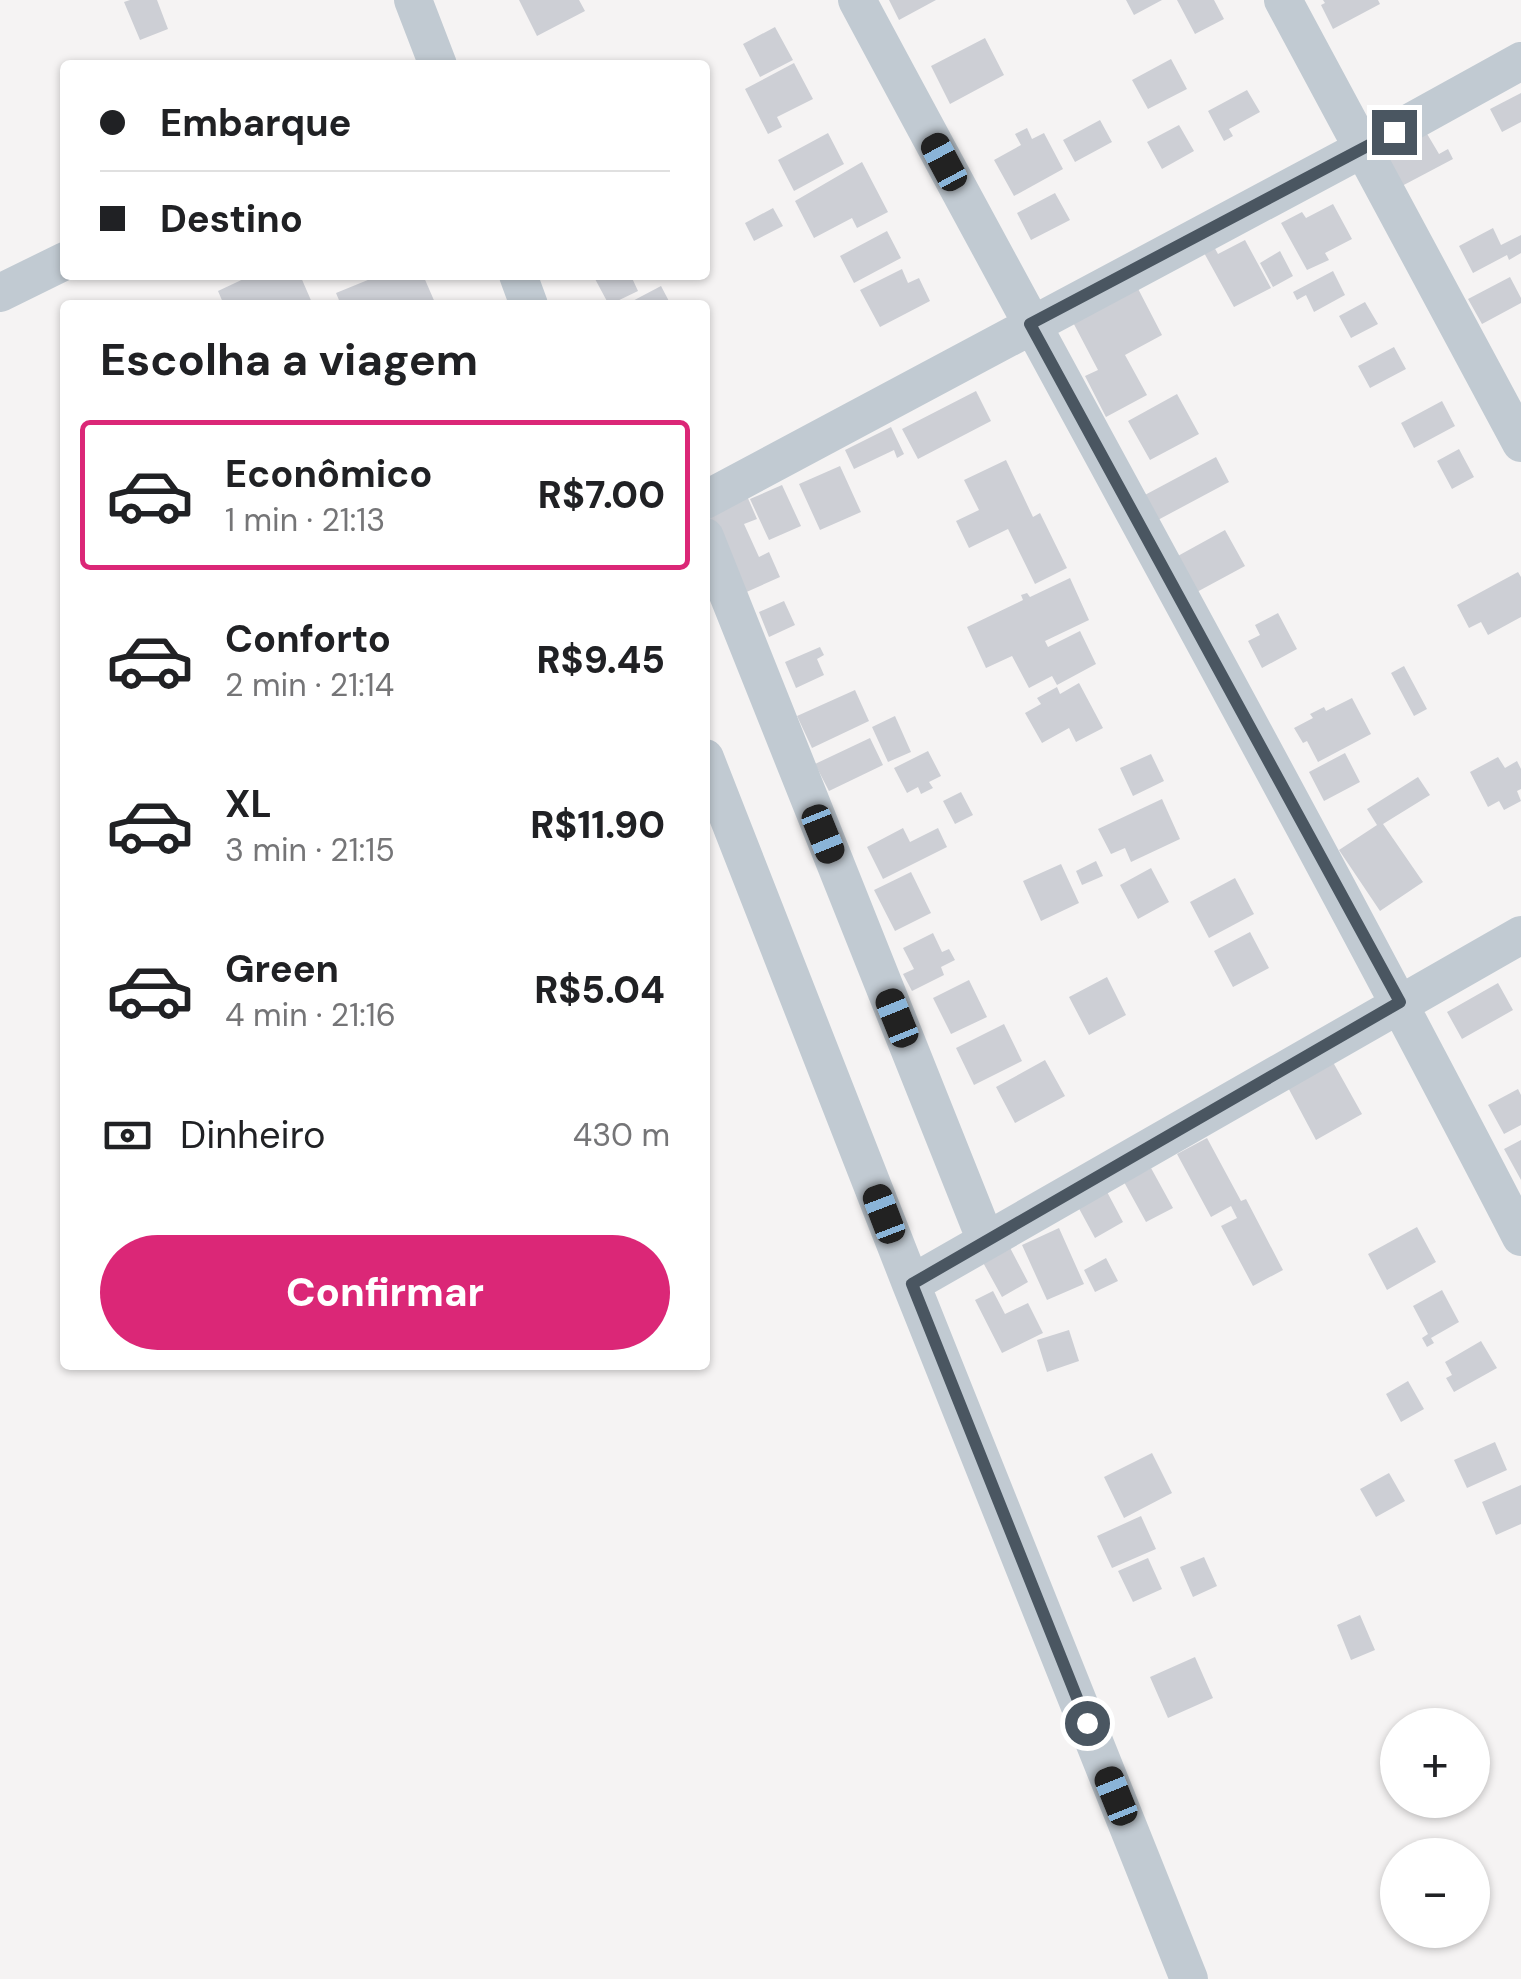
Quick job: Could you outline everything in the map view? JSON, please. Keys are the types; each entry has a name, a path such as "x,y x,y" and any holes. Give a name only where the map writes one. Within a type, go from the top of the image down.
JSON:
{"street":[{"path":"413,0 436,60"},
{"path":"857,0 1400,1002 1521,1237"},
{"path":"1283,0 1521,444"},
{"path":"710,497 1521,62"},
{"path":"0,293 60,263"},
{"path":"710,550 986,1240"},
{"path":"710,771 1189,1979"},
{"path":"912,1284 1521,934"}],"building":[{"path":"157,0 168,29 140,40 124,2"},
{"path":"519,0 579,0 585,11 537,36"},
{"path":"889,0 936,0 899,20"},
{"path":"1126,0 1162,0 1134,15"},
{"path":"1177,0 1214,0 1224,19 1195,34"},
{"path":"1323,0 1378,0 1380,4 1333,29 1321,5"},
{"path":"775,27 793,60 760,77 743,44"},
{"path":"985,38 1004,75 950,104 931,66"},
{"path":"1171,59 1187,89 1148,109 1132,80"},
{"path":"794,63 813,99 777,117 782,127 768,134 745,89"},
{"path":"1247,90 1260,112 1229,129 1233,136 1224,141 1208,111"},
{"path":"1521,93 1521,122 1502,132 1490,109"},
{"path":"1100,120 1112,142 1075,162 1063,140"},
{"path":"1179,125 1194,151 1162,169 1147,142"},
{"path":"1423,127 1439,154 1448,149 1453,159 1400,187 1381,151"},
{"path":"1027,128 1032,139 1044,133 1063,169 1014,196 994,160 1021,145 1015,134"},
{"path":"828,133 844,164 794,191 778,160"},
{"path":"862,162 888,212 857,228 852,218 814,238 795,201"},
{"path":"1055,193 1070,220 1031,240 1017,213"},
{"path":"1333,204 1352,239 1325,253 1329,260 1307,270 1281,223 1302,212 1306,218"},
{"path":"773,208 783,226 754,241 745,223"},
{"path":"1493,228 1501,245 1521,235 1521,253 1509,260 1507,255 1473,273 1459,246"},
{"path":"887,231 901,258 854,283 840,256"},
{"path":"1245,240 1271,288 1234,307 1203,251 1213,245 1218,254"},
{"path":"1280,251 1293,276 1273,287 1260,263"},
{"path":"902,269 908,283 919,278 930,301 880,327 860,290"},
{"path":"1333,271 1345,295 1314,312 1306,295 1297,300 1293,292"},
{"path":"1510,277 1521,303 1482,324 1468,299"},
{"path":"1133,279 1162,335 1125,355 1147,395 1106,417 1085,376 1098,370 1066,309"},
{"path":"241,280 302,280 311,300 222,300 218,291"},
{"path":"368,280 425,280 434,300 339,300 336,293"},
{"path":"596,280 633,280 638,291 619,300 606,300"},
{"path":"661,286 668,300 634,300"},
{"path":"1365,302 1378,324 1351,338 1339,316"},
{"path":"1394,347 1406,369 1370,388 1358,366"},
{"path":"976,391 991,421 918,459 902,429"},
{"path":"1177,394 1199,434 1150,460 1128,421"},
{"path":"1442,401 1455,426 1414,448 1401,423"},
{"path":"891,427 904,454 897,458 894,450 854,469 845,450"},
{"path":"1459,449 1474,477 1452,489 1437,461"},
{"path":"1216,457 1229,482 1156,521 1143,496"},
{"path":"1006,460 1033,517 1040,513 1067,568 1035,584 1008,529 969,548 956,521 979,510 964,480"},
{"path":"840,466 861,512 820,530 799,484"},
{"path":"782,485 801,526 769,540 750,499"},
{"path":"747,496 757,519 744,524 759,557 769,552 780,577 742,594 710,523 710,512"},
{"path":"1225,530 1245,566 1195,593 1176,557"},
{"path":"1518,572 1521,617 1488,635 1481,622 1469,628 1457,605"},
{"path":"1070,578 1089,620 1045,641 1048,647 1080,631 1096,664 1057,685 1052,676 1029,688 1012,656 986,668 967,627 1023,600 1021,595 1027,593 1030,597"},
{"path":"784,601 795,625 769,637 759,612"},
{"path":"1278,613 1297,649 1262,668 1248,641 1260,635 1255,625"},
{"path":"820,647 824,655 817,659 824,675 796,688 785,662"},
{"path":"1404,666 1427,709 1414,716 1391,673"},
{"path":"1079,683 1103,728 1076,742 1069,728 1042,743 1025,713 1041,704 1037,698 1057,687 1060,694"},
{"path":"855,690 869,721 812,748 797,716"},
{"path":"1352,698 1371,734 1318,762 1307,741 1303,743 1294,728 1313,718 1310,714"},
{"path":"895,716 911,752 888,762 872,727"},
{"path":"870,738 883,765 829,791 815,764"},
{"path":"928,751 941,776 929,782 933,788 921,794 918,787 907,793 894,768"},
{"path":"1345,753 1360,782 1324,801 1309,772"},
{"path":"1151,754 1164,781 1133,796 1120,768"},
{"path":"1498,757 1505,768 1517,761 1521,769 1521,789 1517,791 1521,801 1504,810 1499,801 1488,807 1470,772"},
{"path":"1418,777 1430,795 1383,824 1423,882 1380,911 1339,850 1377,825 1367,809"},
{"path":"961,792 973,815 955,824 943,801"},
{"path":"1162,799 1180,839 1131,862 1125,848 1111,854 1098,829"},
{"path":"903,828 910,842 938,828 947,847 883,879 867,847"},
{"path":"1096,861 1103,876 1082,885 1076,871"},
{"path":"1061,864 1079,903 1041,921 1023,881"},
{"path":"1151,868 1169,902 1138,919 1120,885"},
{"path":"911,872 931,913 895,931 874,890"},
{"path":"1235,878 1254,914 1209,938 1190,902"},
{"path":"1250,932 1269,968 1233,987 1214,951"},
{"path":"933,933 942,952 949,949 955,960 941,967 944,975 912,991 903,974 914,969 903,948"},
{"path":"1107,977 1126,1015 1089,1035 1069,997"},
{"path":"969,980 987,1017 951,1034 933,998"},
{"path":"1498,983 1513,1010 1462,1039 1447,1012"},
{"path":"1004,1024 1022,1061 974,1085 956,1048"},
{"path":"1329,1055 1362,1114 1316,1140 1284,1080"},
{"path":"1045,1060 1065,1096 1015,1123 996,1087"},
{"path":"1518,1089 1521,1125 1504,1134 1488,1105"},
{"path":"1207,1138 1241,1201 1246,1199 1283,1270 1253,1286 1221,1226 1237,1218 1231,1206 1211,1217 1177,1154"},
{"path":"1521,1140 1521,1180 1504,1149"},
{"path":"1151,1168 1173,1208 1146,1222 1124,1182"},
{"path":"1105,1188 1123,1222 1095,1238 1076,1203"},
{"path":"1417,1227 1436,1262 1387,1290 1368,1254"},
{"path":"1059,1228 1084,1284 1047,1300 1022,1245"},
{"path":"1007,1242 1028,1282 1002,1297 980,1257"},
{"path":"1106,1258 1118,1281 1095,1292 1084,1270"},
{"path":"1442,1290 1459,1322 1431,1338 1434,1343 1427,1347 1422,1338 1428,1334 1413,1306"},
{"path":"993,1291 1005,1314 1028,1303 1043,1333 1002,1353 975,1300"},
{"path":"1069,1330 1079,1361 1047,1372 1037,1340"},
{"path":"1481,1341 1497,1368 1454,1392 1446,1378 1452,1375 1445,1362"},
{"path":"1408,1381 1424,1409 1401,1422 1386,1394"},
{"path":"1495,1442 1507,1470 1467,1488 1454,1460"},
{"path":"1152,1453 1172,1493 1124,1518 1104,1477"},
{"path":"1389,1473 1405,1501 1376,1517 1360,1489"},
{"path":"1521,1485 1521,1524 1496,1535 1482,1502"},
{"path":"1141,1516 1156,1549 1112,1568 1097,1536"},
{"path":"1204,1557 1217,1586 1193,1597 1180,1567"},
{"path":"1148,1558 1162,1589 1133,1602 1118,1571"},
{"path":"1360,1615 1375,1650 1351,1660 1337,1625"},
{"path":"1195,1657 1213,1698 1168,1718 1150,1677"}],"route":[{"path":"1087,1723 912,1284 1400,1002 1030,324 1394,132"}]}
